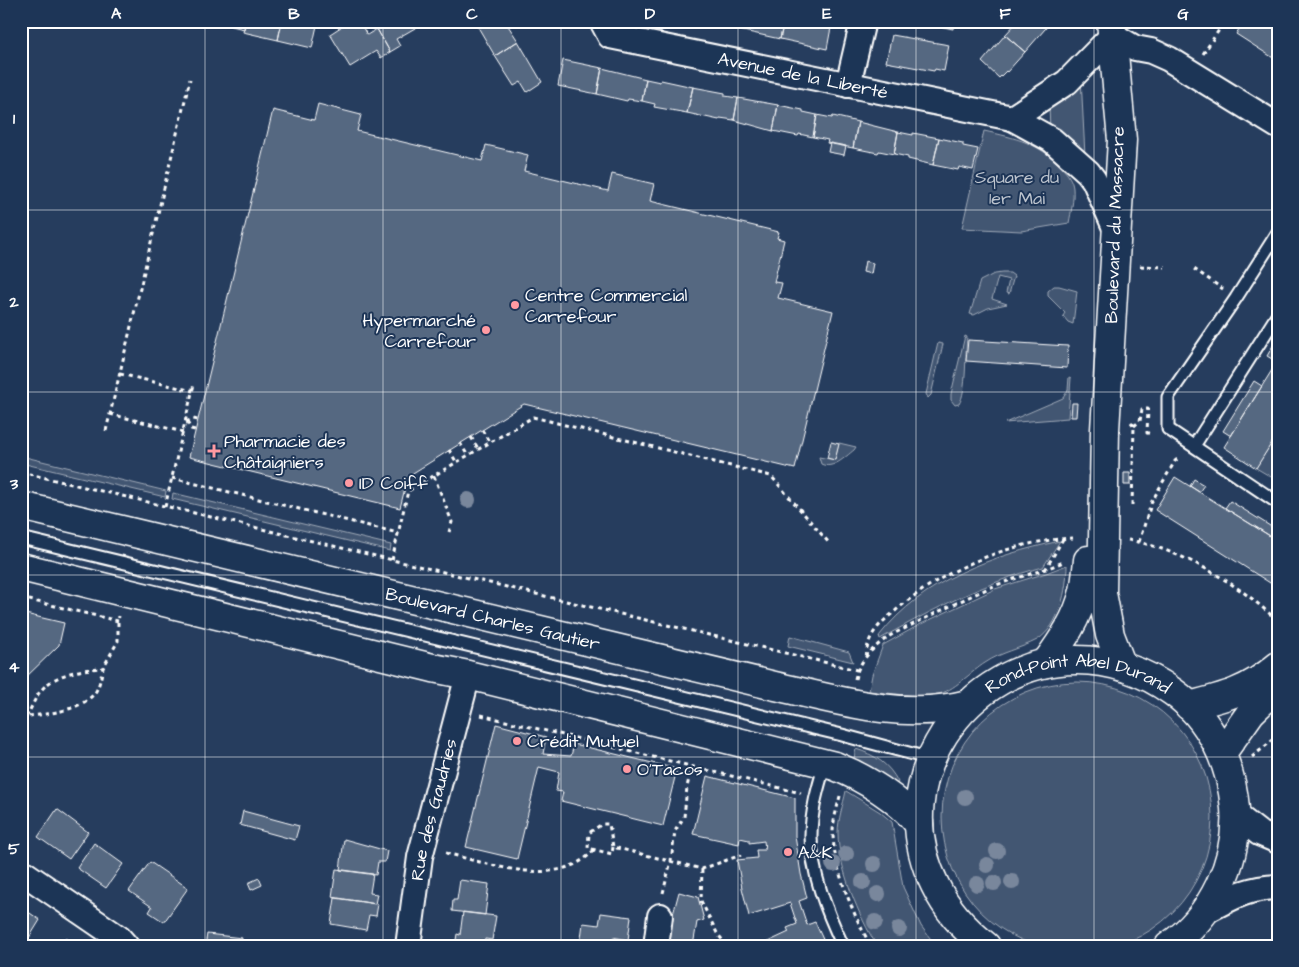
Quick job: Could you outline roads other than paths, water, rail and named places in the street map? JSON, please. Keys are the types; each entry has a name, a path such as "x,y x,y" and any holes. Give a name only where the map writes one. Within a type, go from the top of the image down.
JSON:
{"main road":[{"name":"Boulevard du Massacre","path":"1046,663 1068,633 1084,592 1105,430 1122,140 1112,28"},
{"name":"Boulevard du Massacre","path":"1105,430 1090,538 1110,635 1122,666"},
{"name":"Boulevard Charles Gautier","path":"21,506 775,686 876,708 950,709 968,704"},
{"path":"21,568 468,675 837,768 909,811 919,824"},
{"name":"Rond-Point Abel Durand","path":"986,946 956,918 934,884 923,851 919,824 922,791 931,759 946,729 968,704 994,684 1010,674 1046,663 1084,660 1122,666 1158,682 1178,695 1208,728 1222,753 1232,787 1236,815 1234,841 1228,866 1218,890 1204,912 1190,928 1168,946"},
{"path":"1189,706 1250,687 1278,666"},
{"path":"1222,753 1250,712 1278,686"}],"street":[{"name":"Avenue de la Liberté","path":"602,21 610,36 1012,118 1052,140 1088,172 1094,180 1116,230"},
{"path":"848,85 863,21"},
{"path":"1012,118 1067,82 1112,28 1135,48 1150,51 1169,60 1278,126"},
{"name":"Rue des Gaudries","path":"408,946 423,848 468,675"},
{"path":"1236,815 1259,833 1278,842"},
{"path":"21,871 119,938 126,946"},
{"path":"1204,912 1240,893 1278,886"},
{"path":"656,946 660,916"}],"lane":[{"path":"1278,232 1236,298 1168,397 1168,429 1278,503"},
{"path":"1194,446 1278,314"},
{"name":"Boulevard Charles Gautier","path":"21,538 832,733 931,759"},
{"path":"837,768 818,791 812,822 812,851 825,904 843,946"}],"place":[{"name":"Centre Commercial Carrefour","path":"515,305"},
{"name":"Hypermarché Carrefour","path":"486,330"},
{"name":"Pharmacie des Châtaigniers","path":"214,451"},
{"name":"ID Coiff","path":"349,483"},
{"name":"Crédit Mutuel","path":"517,741"},
{"name":"O'Tacos","path":"627,769"},
{"name":"A&K","path":"788,852"}],"park label":[{"name":"Square du 1er Mai","path":"1017,187"}]}
